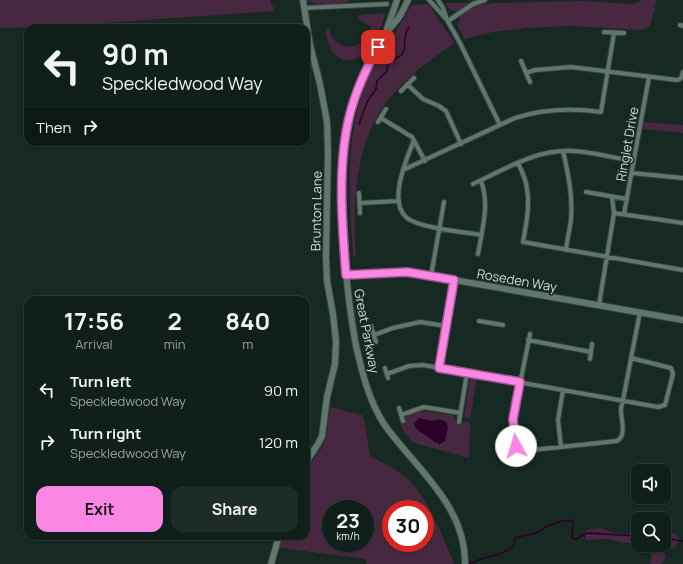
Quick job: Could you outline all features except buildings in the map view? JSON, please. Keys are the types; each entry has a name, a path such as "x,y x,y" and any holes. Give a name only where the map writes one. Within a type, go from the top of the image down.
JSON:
{"street":[{"name":"Brunton Lane","path":"303,0 307,24"},
{"path":"355,0 355,6"},
{"name":"Great Parkway","path":"398,0 385,34 361,81 350,115 345,138 342,204 350,316 360,365 369,392 383,422 395,439 430,479 446,501 460,531 465,564"},
{"name":"Great Parkway","path":"385,34 398,18 408,0"},
{"path":"429,0 448,20"},
{"path":"438,0 500,126"},
{"path":"448,20 473,4 485,0"},
{"path":"304,8 387,4"},
{"path":"604,32 624,34"},
{"path":"403,170 522,116 547,110 573,109 601,112 614,33"},
{"name":"Brunton Lane","path":"310,45 320,84 327,122 328,152 326,257 327,281 336,342 335,364 327,397 322,436 310,456"},
{"path":"521,61 530,82"},
{"path":"526,73 535,70 571,67 680,80 683,72"},
{"name":"Ringlet Drive","path":"624,214 649,77"},
{"path":"401,91 414,78"},
{"path":"408,85 423,98 446,111 461,144"},
{"path":"386,109 380,120 412,137 425,161"},
{"path":"414,140 403,170 399,190 399,201 402,212 407,218 421,224 481,235"},
{"path":"563,151 569,176 571,209 571,219 566,250"},
{"path":"472,184 529,158 545,153 563,151 582,152 634,161"},
{"path":"518,163 525,180 528,198 523,242 683,270"},
{"path":"632,173 683,178"},
{"path":"478,254 486,202 485,193 480,181"},
{"path":"586,192 627,200"},
{"path":"359,193 360,213"},
{"path":"599,305 614,213 612,197"},
{"path":"360,203 399,201"},
{"path":"431,276 444,202"},
{"path":"614,213 683,223"},
{"name":"Roseden Way","path":"346,275 407,272 683,320"},
{"path":"439,368 454,280"},
{"path":"530,334 513,419 517,448 523,451 617,441 620,440 623,431 621,411 622,400 640,312"},
{"path":"479,321 504,325"},
{"path":"374,335 408,324 420,322 446,326"},
{"path":"371,326 376,342"},
{"path":"528,340 591,352"},
{"path":"590,359 592,344"},
{"path":"385,368 388,376 416,365 423,365 658,407 665,404 673,371 669,366 631,358"},
{"path":"459,422 467,372"},
{"path":"561,447 558,420 563,390"},
{"path":"401,415 424,407 460,413"},
{"path":"399,408 403,421"},
{"path":"271,564 278,540"}],"shaded area":[{"path":"0,0 270,0 275,11 89,24 24,24 24,27 0,28"},
{"path":"307,0 351,0 336,4 322,4"},
{"path":"642,0 657,0 650,26 646,29 639,30 570,26 527,28 493,32 464,39 457,24 460,19 459,17 471,8 478,5 496,3 584,1 632,4"},
{"path":"445,3 470,3 456,13 455,11 450,10"},
{"path":"428,4 455,43 424,65 396,91 381,110 369,132 357,182 355,213 356,256 353,256 350,211 350,166 355,121 360,99 368,78 411,5"},
{"path":"381,13 385,15 381,28 369,48 359,57 353,60 342,59 332,51 326,35 327,29 330,28 330,34 340,44 352,46 364,40 371,27 360,20 358,16"},
{"path":"643,122 683,125 683,133 643,129"},
{"path":"470,376 477,377 470,418 464,417"},
{"path":"330,407 362,415 366,428 370,456 406,477 424,500 382,500 382,552 434,552 434,518 454,564 366,564 366,559 280,548 282,540 310,540 310,464 323,446 327,431"},
{"path":"421,411 453,415 456,420 456,424 460,425 461,421 470,423 469,458 414,443 403,430 401,424 406,422 406,415","holes":["438,419 447,424 435,443 429,437 417,430 431,421"]},
{"path":"419,418 431,421 443,420 446,422 448,427 445,441 440,444 417,429 414,423"},
{"path":"600,528 614,533 631,533 631,543 606,539 585,540 585,532 590,529"},
{"path":"671,533 676,534 678,538 678,543 671,548"},
{"path":"652,552 664,552 666,557 661,564 650,564"}],"waterway":[{"path":"359,124 368,100 376,89 377,81 387,71 388,62 397,58 404,51 406,33 409,27"},
{"path":"469,564 504,552 513,546 516,537 534,534 548,526 562,521 572,520 573,539 587,533 631,536"},
{"path":"671,539 683,541"}],"route":[{"path":"378,47 364,72 356,92 345,138 342,204 346,275 407,272 454,280 439,368 520,382 513,419 516,446"}]}
